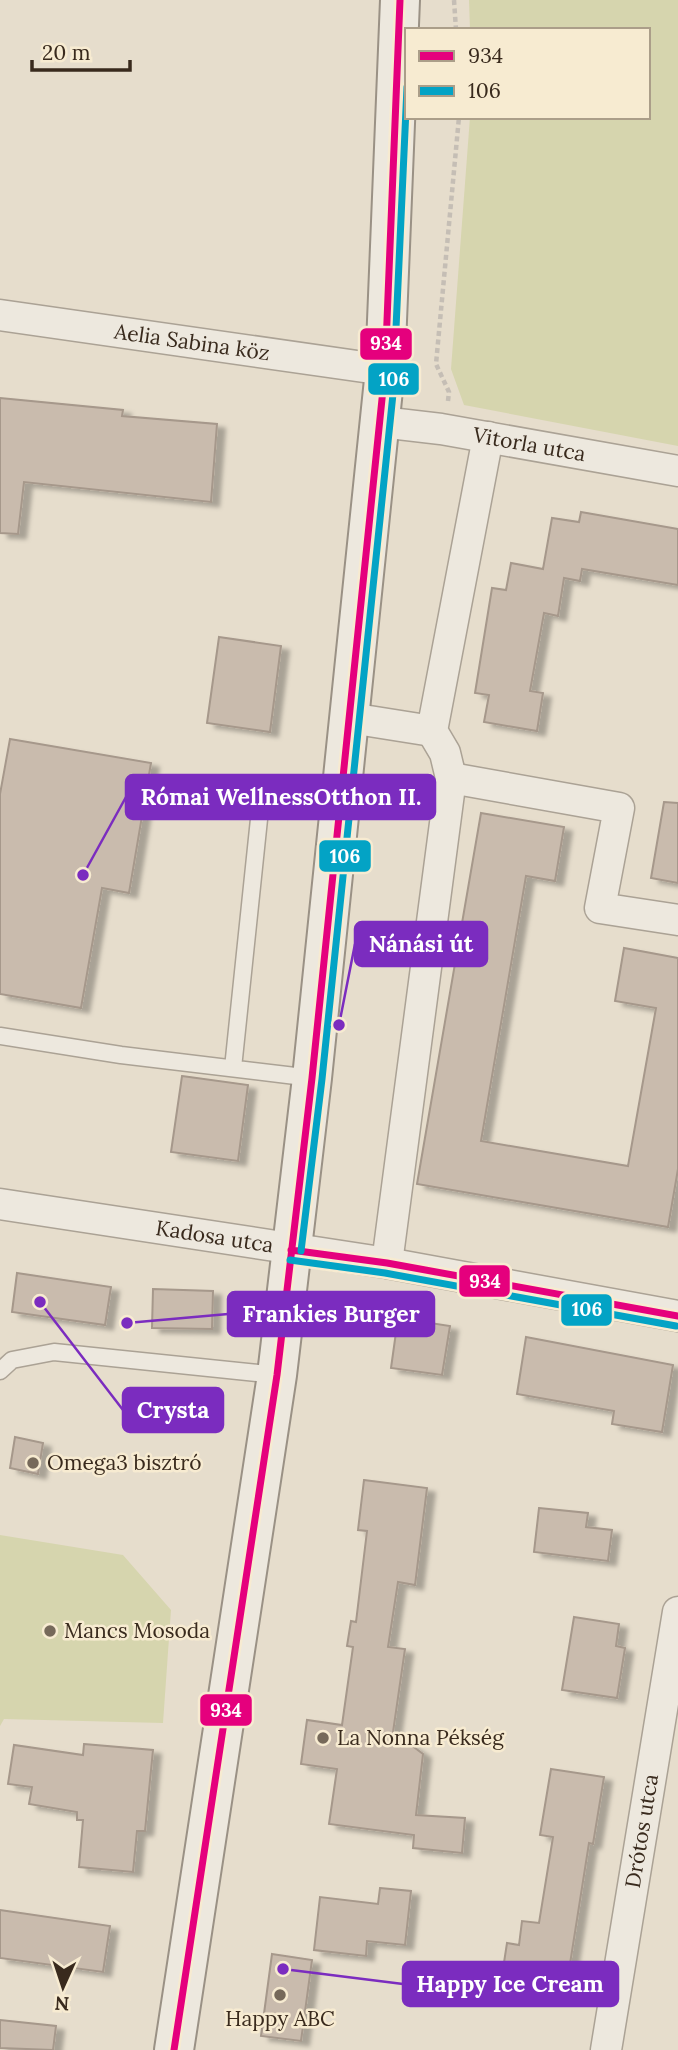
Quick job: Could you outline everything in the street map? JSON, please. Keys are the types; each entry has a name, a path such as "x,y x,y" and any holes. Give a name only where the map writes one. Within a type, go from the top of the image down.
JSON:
{"street":[{"path":"174,2050 277,1376 313,1077 381,422 400,0"},
{"name":"Aelia Sabina köz","path":"0,315 385,370"},
{"name":"Vitorla utca","path":"381,422 441,429 678,471"},
{"path":"387,1263 451,778 445,753 432,731 488,437"},
{"path":"350,718 432,731"},
{"path":"451,778 619,808 600,908 678,920"},
{"name":"Kadosa utca","path":"0,1204 387,1263 678,1316"},
{"name":"Drótos utca","path":"606,2050 678,1612"}],"lane":[{"path":"233,1068 261,800"},
{"path":"0,1036 121,1055 313,1077"},
{"path":"0,1371 12,1360 54,1352 277,1376"}],"path":[{"path":"454,0 456,28"},
{"path":"441,429 449,392 436,364 459,119"}],"green space":[{"path":"469,0 678,0 678,446 464,405 451,369 470,119 650,119 650,28 470,28"},
{"path":"0,1535 123,1555 171,1610 163,1723 4,1719 0,1726"}],"building":[{"path":"0,398 123,410 122,416 217,424 211,502 24,482 18,534 0,533"},
{"path":"581,512 678,529 678,585 582,569 580,581 564,578 558,616 544,613 530,691 543,693 537,731 484,722 489,695 475,693 492,588 506,590 511,563 543,569 552,518 579,522"},
{"path":"219,637 281,646 270,732 207,723"},
{"path":"10,739 151,763 129,893 102,888 81,1008 0,994 0,794"},
{"path":"664,802 678,803 678,883 651,878"},
{"path":"481,813 564,827 555,881 526,876 481,1141 628,1166 656,1008 615,1001 624,948 678,958 678,1169 668,1227 417,1184"},
{"path":"182,1076 248,1085 238,1161 171,1152"},
{"path":"17,1273 111,1287 105,1325 12,1312"},
{"path":"153,1289 213,1291 212,1329 152,1328"},
{"path":"398,1318 450,1326 442,1375 391,1368"},
{"path":"526,1337 673,1365 662,1432 612,1424 614,1411 517,1394"},
{"path":"15,1437 43,1443 38,1474 10,1468"},
{"path":"364,1480 427,1488 415,1585 398,1582 388,1647 405,1649 392,1739 411,1745 423,1754 416,1815 465,1818 462,1853 413,1848 414,1835 329,1824 337,1769 301,1764 307,1720 342,1725 353,1647 347,1646 351,1621 356,1622 367,1531 358,1530"},
{"path":"539,1508 588,1513 586,1527 612,1530 608,1561 534,1552"},
{"path":"574,1617 619,1624 616,1646 625,1648 617,1698 562,1690"},
{"path":"84,1744 153,1750 145,1831 137,1831 133,1872 79,1867 83,1820 77,1820 77,1812 29,1804 32,1787 8,1784 14,1745 83,1755"},
{"path":"551,1769 604,1777 593,1844 589,1843 567,1983 514,1975 514,1970 503,1969 507,1943 519,1945 522,1921 539,1923 553,1837 540,1835"},
{"path":"380,1888 411,1891 405,1945 367,1941 366,1956 314,1950 320,1897 378,1904"},
{"path":"0,1910 110,1926 103,1972 0,1958"},
{"path":"272,1954 312,1960 301,2041 261,2036"},
{"path":"0,2020 56,2026 53,2050 0,2048"}],"transit line":[{"name":"934","path":"174,2050 277,1375 312,1078 385,370 400,0"},
{"name":"106","path":"301,1251 322,1079 393,394 406,119"},
{"name":"934","path":"291,1250 387,1263 678,1316"},
{"name":"106","path":"290,1260 385,1273 676,1326"}],"place":[{"name":"Római WellnessOtthon II.","path":"83,875"},
{"name":"Nánási út","path":"339,1025"},
{"name":"Crysta","path":"40,1302"},
{"name":"Frankies Burger","path":"127,1323"},
{"name":"Omega3 bisztró","path":"33,1463"},
{"name":"Mancs Mosoda","path":"50,1631"},
{"name":"La Nonna Pékség","path":"323,1738"},
{"name":"Happy Ice Cream","path":"283,1969"},
{"name":"Happy ABC","path":"280,1995"}]}
